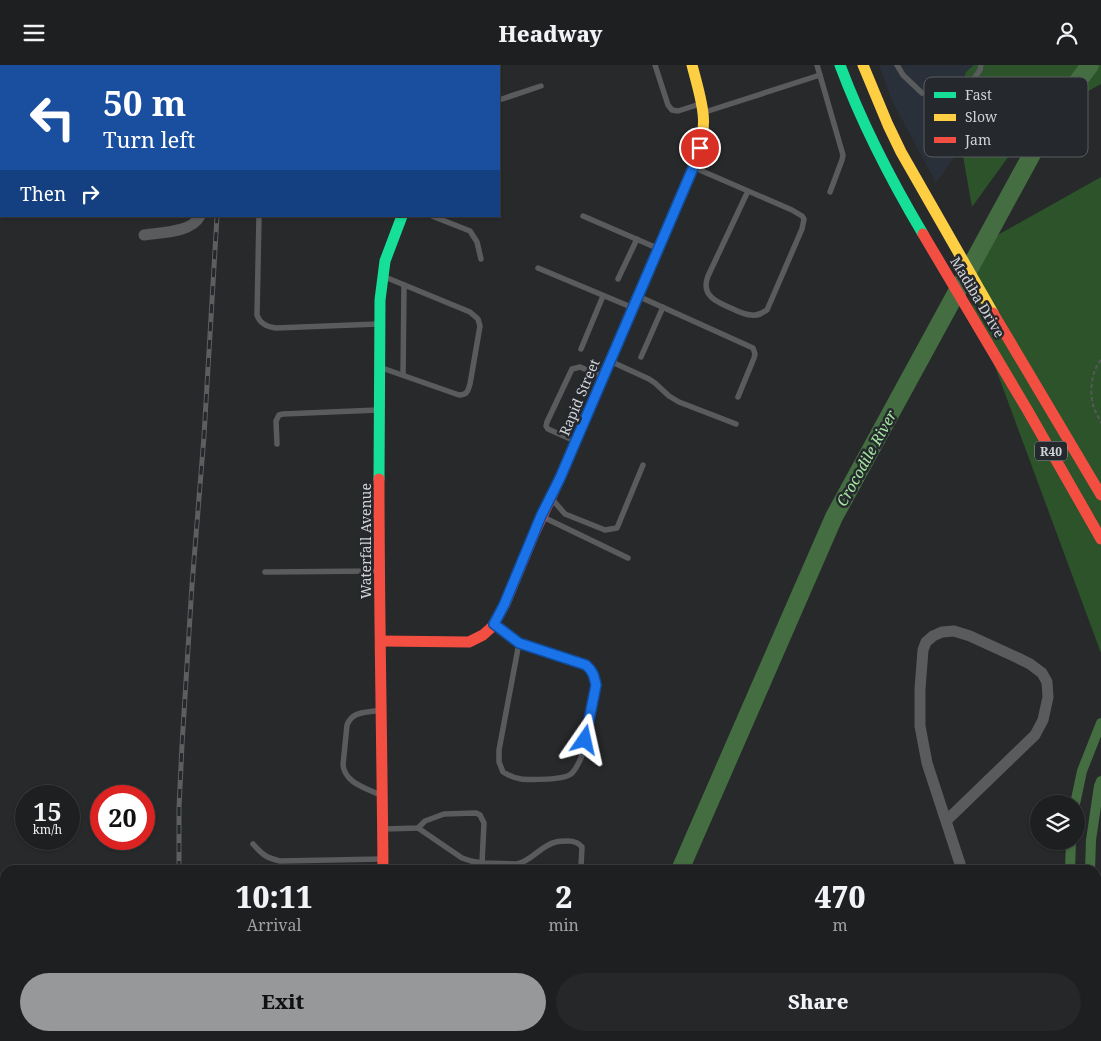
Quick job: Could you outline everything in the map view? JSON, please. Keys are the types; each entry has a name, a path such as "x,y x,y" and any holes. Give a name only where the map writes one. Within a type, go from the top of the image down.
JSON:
{"street":[{"name":"Rapid Street","path":"381,641 469,642 483,635 494,624 504,605 541,516 576,442 694,168 704,127 703,108 692,65"},
{"name":"Madiba Drive","path":"840,65 864,125 891,178 1101,539"},
{"name":"Madiba Drive","path":"863,65 901,152 1004,332 1101,495"},
{"path":"144,235 183,229 194,223 199,217"},
{"name":"Waterfall Avenue","path":"383,865 379,571 380,300 389,248 402,217"},
{"path":"946,821 1034,735 1043,721 1048,697 1047,682 1042,673 1030,664 970,636 954,631 942,632 933,636 926,643 923,650 920,726 927,763 960,865"}],"lane":[{"path":"655,65 668,105 670,108 678,111 703,108 820,75"},
{"path":"817,65 843,155 830,191"},
{"path":"898,65 903,75 922,93"},
{"path":"975,77 981,65"},
{"path":"500,100 541,86"},
{"path":"694,168 748,191 799,213 804,219 802,229 767,310 753,316 746,315 716,302 708,293 706,284 748,191"},
{"path":"584,216 659,249"},
{"path":"258,217 257,315 262,323 276,328 380,324"},
{"path":"435,217 470,231 474,237 481,259"},
{"path":"618,279 636,239"},
{"path":"538,268 633,308"},
{"path":"380,367 459,395 464,395 470,384 480,326 478,319 470,312 383,276"},
{"path":"403,375 404,285"},
{"path":"581,349 604,296"},
{"path":"638,296 753,348 754,358 738,397"},
{"path":"641,357 663,307"},
{"path":"610,361 649,379 678,402 736,424"},
{"path":"576,442 548,429 546,426 547,422 572,369 580,367 603,377"},
{"path":"277,444 276,419 282,414 380,410"},
{"path":"550,498 565,513 605,530 617,528 644,465"},
{"path":"541,516 628,558"},
{"path":"266,572 379,571"},
{"path":"494,624 519,643 586,665 592,670 596,685 581,758 577,767 570,775 561,778 522,779 511,777 502,772 499,762 499,749 519,643"},
{"path":"382,710 355,714 349,720 343,765 347,776 353,782 382,796"},
{"path":"418,828 425,821 444,814 476,813 480,815 484,823 482,863"},
{"path":"382,829 418,828 462,858 482,863 523,863 548,844 573,841 578,842 582,847 581,865"},
{"path":"253,844 270,859 280,861 383,865"}],"path":[{"path":"1101,360 1097,365 1091,385 1093,406 1101,423"}],"shaded area":[{"path":"879,65 1019,65 1011,77 924,77 924,157 954,157 936,183 892,101"}],"green space":[{"path":"974,65 1101,65 1101,84 1088,91 1088,77 965,77 966,72"},
{"path":"963,157 1008,157 972,207"},
{"path":"1101,177 1101,653 967,291 987,241"}],"waterway":[{"name":"Crocodile River","path":"1081,77 1090,65"},
{"name":"Crocodile River","path":"682,865 834,517 1030,157"},
{"path":"1077,795 1082,771 1101,723"},
{"path":"1090,865 1091,840 1101,781"},
{"path":"1070,865 1071,850"}],"railway":[{"path":"179,865 182,745 204,436 217,217"}],"traffic: fast":[{"path":"840,65 878,151 923,234"},
{"path":"379,479 380,300 385,261 402,217"}],"traffic: slow":[{"path":"602,380 696,161 704,123 699,91 692,65"},
{"path":"863,65 901,152 993,313"}],"traffic: jam":[{"path":"923,234 1101,539"},
{"path":"993,313 1101,495"},
{"path":"381,641 469,642 483,635 492,627 505,604 602,380"},
{"path":"379,479 383,865"}],"route":[{"path":"585,740 596,685 592,670 586,665 519,643 494,624 504,605 541,516 560,478 700,148"}]}
